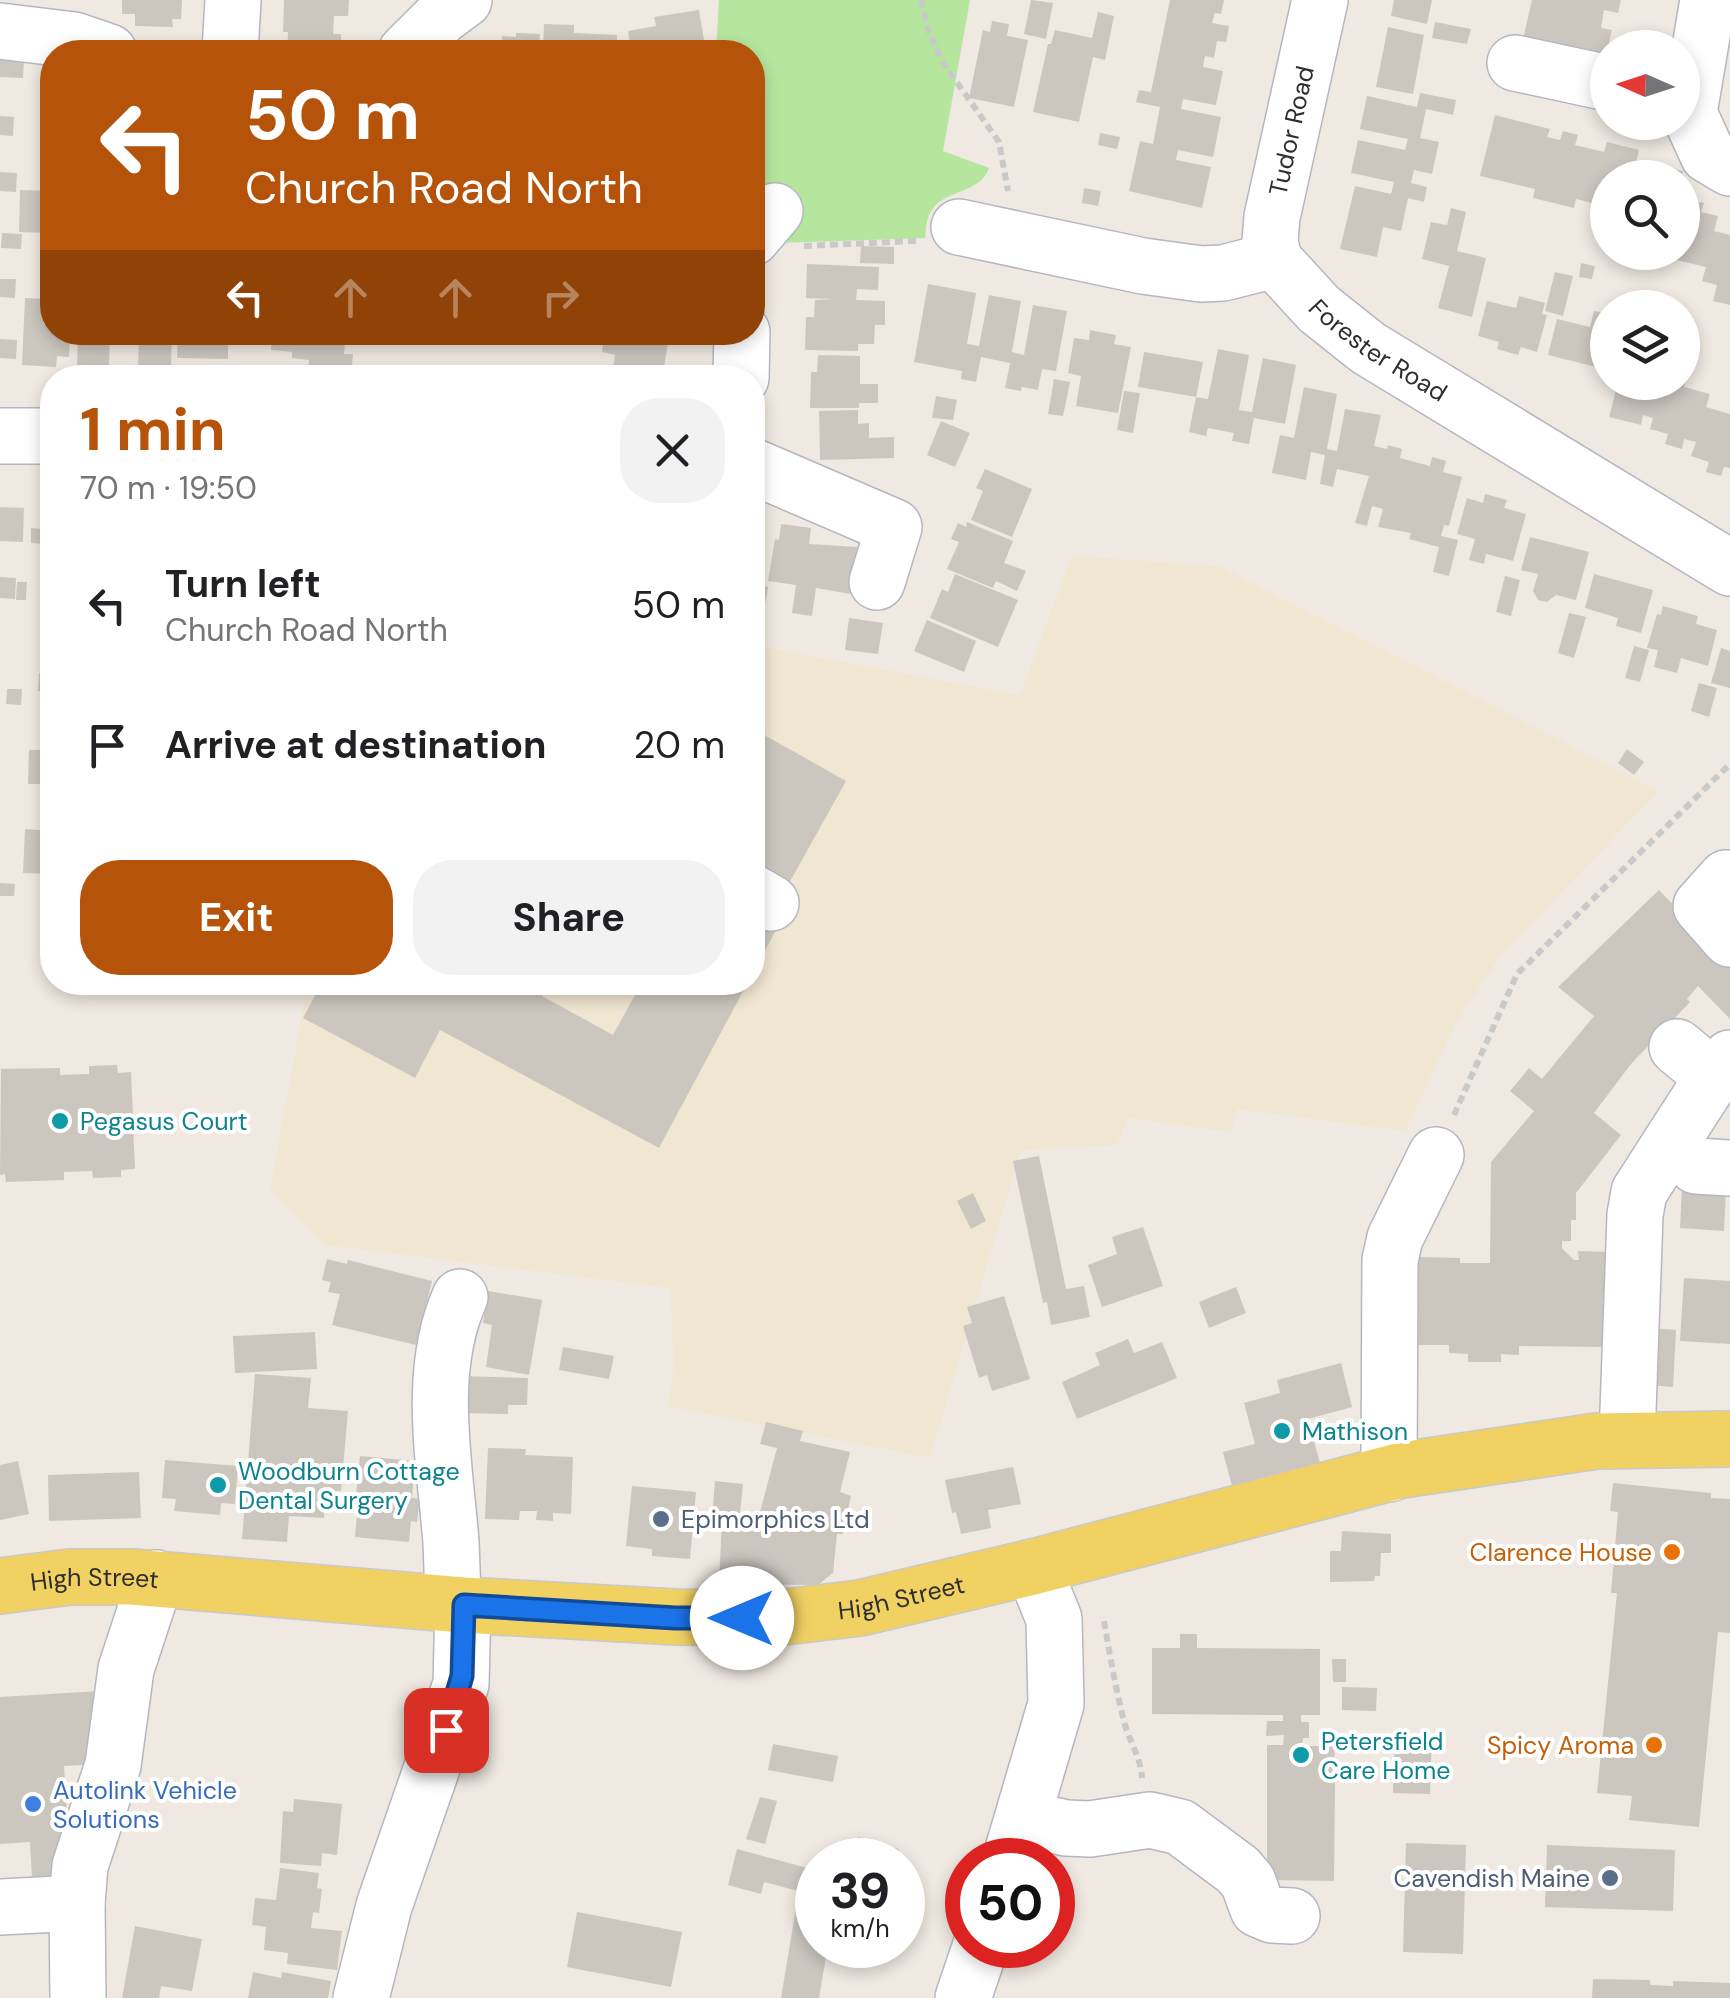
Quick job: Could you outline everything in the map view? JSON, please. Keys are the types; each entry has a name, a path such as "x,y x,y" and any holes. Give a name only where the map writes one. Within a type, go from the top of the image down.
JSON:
{"main road":[{"name":"High Street","path":"0,1586 70,1577 156,1578 459,1605 675,1618 776,1618 860,1608 1388,1474 1497,1453 1627,1439 1730,1438"}],"street":[{"path":"230,40 232,0"},
{"path":"418,40 464,0"},
{"name":"Tudor Road","path":"1274,260 1270,241 1272,217 1320,0"},
{"path":"1700,31 1708,0"},
{"path":"0,32 74,40"},
{"path":"1515,63 1590,79"},
{"path":"1700,124 1708,155 1730,168"},
{"path":"991,220 1143,266 1224,274 1274,260"},
{"name":"Forester Road","path":"1274,260 1319,309 1368,348 1730,568"},
{"path":"0,436 40,436"},
{"path":"765,470 905,511 877,582"},
{"path":"1726,878 1701,906 1730,938"},
{"path":"1627,1439 1636,1201 1707,1061"},
{"path":"1388,1474 1390,1260 1395,1238 1436,1155"},
{"path":"361,1998 384,1906 461,1684 459,1605 442,1397 446,1340 460,1298"},
{"path":"1016,1838 1056,1704 1054,1619 1033,1567"},
{"path":"78,1998 80,1866 113,1765 126,1668 156,1578"},
{"path":"1021,1838 1066,1828 1090,1829 1144,1820 1167,1822 1196,1837 1238,1870 1248,1882 1258,1909 1272,1916 1292,1916"},
{"path":"0,1908 77,1903"},
{"path":"963,1998 973,1968"}],"path":[{"path":"767,233 933,240 991,220 998,142 944,64 928,30 921,0"},
{"path":"1436,1155 1517,974 1730,764"},
{"path":"1092,1551 1116,1693 1132,1748 1141,1762 1144,1820"}],"shaded area":[{"path":"1072,556 1219,566 1659,791 1498,959 1455,1025 1405,1131 1237,1109 1231,1132 1128,1118 1117,1145 1021,1150 930,1458 668,1406 674,1365 670,1288 326,1245 270,1190 306,995 765,995 765,647 1020,695"}],"green space":[{"path":"719,0 970,0 943,151 989,168 978,183 936,205 928,219 925,238 780,243 765,224 765,40 717,40"}],"building":[{"path":"122,0 182,0 181,19 172,19 173,27 135,26 135,14 122,14"},
{"path":"284,0 349,0 348,16 334,16 333,34 341,34 341,40 288,40 288,32 283,32"},
{"path":"1031,0 1053,3 1046,39 1024,34"},
{"path":"1170,0 1224,0 1221,14 1215,13 1212,23 1229,26 1226,42 1217,41 1214,58 1205,56 1203,67 1223,71 1216,105 1183,99 1181,109 1221,117 1213,157 1178,150 1176,160 1211,167 1202,208 1129,191 1140,141 1153,144 1160,107 1136,102 1139,90 1151,92"},
{"path":"1394,0 1432,0 1427,24 1391,16"},
{"path":"1532,0 1621,0 1618,13 1604,10 1601,28 1612,30 1590,30 1590,64 1521,48"},
{"path":"699,10 704,40 629,40 628,31 656,26 654,17"},
{"path":"1098,12 1114,16 1105,60 1093,57 1079,122 1033,112 1048,44 1055,30 1092,38"},
{"path":"992,21 1009,24 1007,36 1028,40 1014,107 969,98 983,30 990,32"},
{"path":"1435,22 1471,29 1467,44 1432,38"},
{"path":"544,24 574,25 574,33 617,35 617,40 543,40"},
{"path":"1388,27 1424,35 1413,94 1376,87"},
{"path":"516,33 540,34 540,40 502,40 502,36 516,37"},
{"path":"0,60 24,61 23,78 0,77"},
{"path":"1420,93 1456,100 1453,115 1426,109 1420,138 1439,142 1432,174 1414,170 1411,183 1427,187 1424,202 1408,198 1401,231 1383,227 1377,257 1340,249 1355,186 1391,194 1394,182 1351,173 1358,140 1405,150 1408,139 1360,129 1367,96 1417,107"},
{"path":"1495,115 1550,129 1547,137 1560,140 1563,131 1578,135 1575,145 1604,152 1607,142 1639,150 1637,160 1590,160 1590,202 1576,199 1574,208 1533,198 1535,189 1480,176"},
{"path":"0,116 14,117 13,136 0,135"},
{"path":"1100,133 1120,137 1117,149 1098,145"},
{"path":"0,172 17,173 16,192 0,191"},
{"path":"1084,188 1101,191 1098,206 1082,203"},
{"path":"20,190 40,191 40,233 19,232"},
{"path":"1700,202 1704,203 1701,212 1718,216 1714,231 1730,235 1730,305 1713,301 1717,285 1702,281 1706,267 1700,266"},
{"path":"1451,208 1466,212 1457,251 1486,258 1472,317 1438,308 1449,266 1422,259 1431,222 1447,225"},
{"path":"2,233 22,234 21,249 1,248"},
{"path":"861,246 894,247 894,264 860,263"},
{"path":"1581,263 1594,270 1592,279 1579,277"},
{"path":"807,264 879,267 878,290 857,289 856,300 885,301 885,325 875,325 874,344 858,344 858,351 805,350 806,317 814,317 815,300 832,299 806,298"},
{"path":"1555,272 1573,276 1563,316 1545,311"},
{"path":"0,279 16,279 15,298 0,297"},
{"path":"928,284 976,293 967,344 979,346 989,295 1021,301 1012,352 1024,355 1033,305 1067,311 1056,371 1042,369 1038,390 1022,387 1021,391 1005,388 1010,363 981,357 976,382 961,379 962,371 914,362"},
{"path":"1519,296 1545,303 1542,314 1547,315 1537,352 1521,347 1518,355 1497,349 1499,342 1478,336 1487,301 1516,308"},
{"path":"25,298 40,299 40,345 69,345 69,357 57,356 56,365 22,365"},
{"path":"1557,319 1590,327 1590,366 1548,355"},
{"path":"1090,330 1116,335 1114,344 1131,347 1118,413 1076,406 1081,376 1068,373 1074,338 1089,340"},
{"path":"0,339 17,340 16,359 0,358"},
{"path":"78,345 110,345 109,365 77,365"},
{"path":"139,345 172,345 171,365 138,365"},
{"path":"178,345 228,345 228,359 177,358"},
{"path":"271,345 345,345 344,354 353,354 352,365 309,365 309,360 292,358 292,352 271,350"},
{"path":"603,345 668,345 664,365 613,365 615,355 602,352"},
{"path":"1218,349 1249,355 1239,410 1252,412 1263,358 1296,365 1285,424 1254,418 1249,444 1232,441 1234,433 1208,428 1206,436 1189,432 1196,397 1208,399"},
{"path":"1144,352 1203,362 1196,397 1138,387"},
{"path":"818,355 860,356 860,384 878,384 878,403 859,403 859,408 810,408 811,372 817,372"},
{"path":"1054,379 1070,382 1063,416 1048,414"},
{"path":"1304,387 1337,394 1327,449 1337,451 1345,409 1381,415 1374,446 1402,449 1400,458 1430,466 1432,457 1446,461 1443,472 1462,477 1449,526 1444,525 1441,536 1458,540 1449,576 1433,572 1439,547 1409,539 1411,533 1378,527 1383,509 1372,506 1367,526 1355,523 1369,476 1337,469 1333,487 1320,484 1325,455 1311,452 1306,480 1272,473 1280,435 1294,438"},
{"path":"1124,391 1140,393 1133,433 1117,430"},
{"path":"1700,391 1710,394 1706,407 1730,414 1730,468 1724,467 1721,476 1706,472 1709,462 1691,456 1696,442 1684,439 1682,449 1665,444 1668,434 1650,429 1653,418 1643,415 1641,425 1609,417 1613,400 1700,400"},
{"path":"936,396 957,400 953,420 932,418"},
{"path":"858,410 858,424 869,423 869,438 894,437 894,458 820,460 819,411"},
{"path":"941,421 970,433 955,467 927,455"},
{"path":"985,469 1032,489 1012,537 971,520 983,491 976,488"},
{"path":"1485,494 1507,500 1504,508 1526,514 1513,561 1486,554 1484,564 1469,560 1475,539 1457,534 1467,498 1483,503"},
{"path":"0,507 24,508 23,542 0,541"},
{"path":"967,522 1013,541 1004,563 1026,571 1017,591 996,581 993,588 947,569 959,542 951,539 958,523 966,527"},
{"path":"781,524 811,528 809,544 857,547 850,594 816,588 812,616 792,613 796,585 768,581"},
{"path":"31,528 40,529 40,544 31,543"},
{"path":"1530,537 1589,552 1576,600 1556,595 1547,602 1538,600 1533,591 1538,574 1521,570"},
{"path":"955,574 1018,600 998,647 930,618 942,589 948,592"},
{"path":"1594,574 1653,590 1641,633 1616,626 1618,618 1585,608"},
{"path":"1505,576 1520,580 1511,616 1496,612"},
{"path":"0,577 16,578 15,599 0,598"},
{"path":"17,582 27,582 26,600 16,600"},
{"path":"1663,606 1698,616 1696,624 1717,630 1708,666 1681,658 1677,673 1654,667 1658,650 1647,648"},
{"path":"1569,613 1586,617 1574,658 1558,653"},
{"path":"849,618 883,623 878,654 845,650"},
{"path":"927,620 976,641 964,672 914,651"},
{"path":"1634,646 1649,650 1640,682 1625,678"},
{"path":"1721,648 1730,651 1730,688 1711,683"},
{"path":"1699,683 1717,688 1709,717 1691,711"},
{"path":"7,689 22,689 21,705 6,704"},
{"path":"765,735 846,781 788,885 765,872"},
{"path":"1627,749 1644,762 1634,775 1618,763"},
{"path":"29,750 40,750 40,784 28,784"},
{"path":"25,829 40,830 40,874 23,873"},
{"path":"0,883 15,884 14,896 0,896"},
{"path":"1659,890 1730,964 1730,1019 1698,986 1687,999 1690,1002 1631,1064 1594,1113 1621,1135 1576,1193 1571,1241 1562,1241 1562,1248 1574,1260 1579,1260 1578,1251 1610,1252 1618,1342 1602,1342 1602,1347 1519,1346 1519,1355 1501,1354 1501,1362 1468,1362 1468,1354 1449,1353 1449,1345 1408,1345 1408,1296 1418,1296 1418,1257 1490,1263 1491,1162 1534,1111 1510,1091 1529,1068 1542,1079 1594,1016 1558,987"},
{"path":"765,924 776,930 765,951"},
{"path":"315,995 542,995 613,1035 635,995 741,995 659,1148 440,1030 415,1078 303,1018"},
{"name":"Pegasus Court","path":"117,1065 118,1073 131,1072 133,1116 120,1117 120,1125 133,1125 135,1169 121,1170 121,1177 93,1178 92,1171 64,1172 64,1180 6,1182 5,1174 0,1175 1,1069 60,1068 60,1075 89,1074 89,1066"},
{"path":"1039,1156 1066,1289 1084,1286 1090,1317 1051,1325 1013,1161"},
{"path":"1682,1188 1726,1190 1724,1231 1680,1228"},
{"path":"973,1193 986,1221 971,1229 957,1201"},
{"path":"1143,1227 1163,1286 1102,1307 1088,1265 1117,1254 1112,1237"},
{"path":"327,1259 347,1264 348,1260 432,1281 416,1345 332,1325 340,1294 328,1292 331,1282 322,1280"},
{"path":"1684,1278 1730,1281 1730,1344 1680,1341"},
{"path":"1236,1287 1246,1313 1209,1328 1199,1302"},
{"path":"488,1291 542,1300 529,1375 486,1367 492,1325 483,1323"},
{"path":"1004,1296 1030,1379 992,1391 987,1375 979,1378 963,1326 972,1323 967,1307"},
{"path":"1652,1328 1676,1330 1673,1387 1648,1385"},
{"path":"315,1332 317,1369 235,1373 233,1336"},
{"path":"1128,1339 1134,1353 1162,1342 1177,1378 1077,1419 1062,1382 1100,1365 1095,1353"},
{"path":"563,1347 614,1356 609,1379 559,1370"},
{"name":"Mathison","path":"1341,1363 1352,1407 1308,1419 1320,1463 1232,1486 1223,1452 1255,1444 1244,1403 1280,1393 1277,1380"},
{"path":"255,1374 311,1378 308,1408 348,1411 341,1491 326,1490 324,1518 289,1516 287,1542 242,1539"},
{"path":"460,1376 528,1378 527,1405 508,1405 508,1414 459,1413"},
{"path":"766,1422 803,1431 800,1441 850,1452 840,1492 851,1496 843,1534 837,1534 833,1573 818,1585 719,1584 722,1519 712,1519 715,1481 743,1484 740,1514 759,1516 777,1448 760,1444"},
{"path":"488,1448 526,1449 525,1455 573,1457 571,1514 553,1513 553,1521 536,1520 537,1511 520,1511 519,1520 485,1519"},
{"path":"360,1456 415,1461 412,1498 420,1499 417,1522 411,1521 409,1542 355,1537 357,1513 348,1513 350,1494 356,1494"},
{"path":"165,1460 238,1466 235,1504 221,1503 220,1515 174,1511 176,1499 162,1498"},
{"path":"18,1461 29,1514 0,1520 0,1465"},
{"path":"1013,1467 1021,1504 988,1510 991,1528 961,1534 945,1480"},
{"path":"139,1472 141,1518 49,1521 48,1475"},
{"path":"1613,1483 1711,1493 1711,1498 1730,1499 1730,1633 1718,1632 1699,1827 1629,1820 1632,1796 1597,1793 1617,1593 1611,1593 1618,1512 1610,1511"},
{"name":"Epimorphics Ltd","path":"632,1486 696,1492 690,1559 652,1556 652,1549 626,1546"},
{"path":"1342,1531 1391,1534 1391,1553 1381,1553 1380,1576 1375,1576 1374,1581 1330,1582 1330,1551 1341,1551"},
{"name":"Petersfield Care Home","path":"1180,1634 1197,1634 1197,1648 1320,1649 1320,1715 1301,1715 1301,1722 1309,1722 1309,1738 1303,1738 1302,1746 1334,1746 1335,1763 1348,1764 1348,1782 1335,1781 1334,1881 1267,1880 1267,1745 1283,1745 1284,1735 1266,1736 1267,1721 1283,1721 1283,1715 1152,1714 1152,1648 1180,1648"},
{"path":"1332,1659 1346,1659 1346,1682 1333,1682"},
{"path":"1342,1687 1377,1688 1376,1711 1342,1710"},
{"name":"Autolink Vehicle Solutions","path":"100,1691 105,1764 64,1766 71,1876 32,1878 30,1842 0,1844 0,1697"},
{"path":"1395,1734 1432,1735 1430,1794 1393,1793"},
{"path":"773,1744 838,1756 833,1782 768,1770"},
{"path":"760,1797 777,1801 765,1844 746,1839"},
{"path":"294,1799 342,1804 337,1855 322,1853 321,1866 280,1863 283,1811 293,1812"},
{"path":"1406,1843 1466,1845 1463,1954 1403,1952"},
{"name":"Cavendish Maine","path":"1547,1845 1675,1850 1673,1911 1545,1907"},
{"path":"737,1849 795,1865 795,1890 764,1882 761,1894 728,1885"},
{"path":"280,1868 319,1873 319,1913 313,1912 311,1928 342,1931 337,1970 287,1964 288,1953 264,1950 266,1927 252,1925 255,1898 276,1900"},
{"path":"577,1912 682,1932 671,1987 567,1967"},
{"path":"795,1914 795,1968 824,1968 819,1998 781,1998"},
{"path":"135,1926 202,1939 192,1991 161,1986 159,1998 122,1998"},
{"path":"253,1972 281,1978 282,1972 331,1981 328,1998 248,1998"},
{"path":"1593,1979 1650,1980 1650,1985 1673,1986 1673,1981 1730,1983 1730,1998 1592,1998"}],"place":[{"name":"Pegasus Court","path":"60,1121"},
{"name":"Mathison","path":"1282,1431"},
{"name":"Woodburn Cottage Dental Surgery","path":"218,1485"},
{"name":"Epimorphics Ltd","path":"661,1519"},
{"name":"Clarence House","path":"1672,1552"},
{"name":"Spicy Aroma","path":"1654,1745"},
{"name":"Petersfield Care Home","path":"1301,1755"},
{"name":"Autolink Vehicle Solutions","path":"33,1804"},
{"name":"Cavendish Maine","path":"1610,1878"}],"route":[{"path":"446,1730 461,1684 464,1605 675,1618 742,1618"}]}
